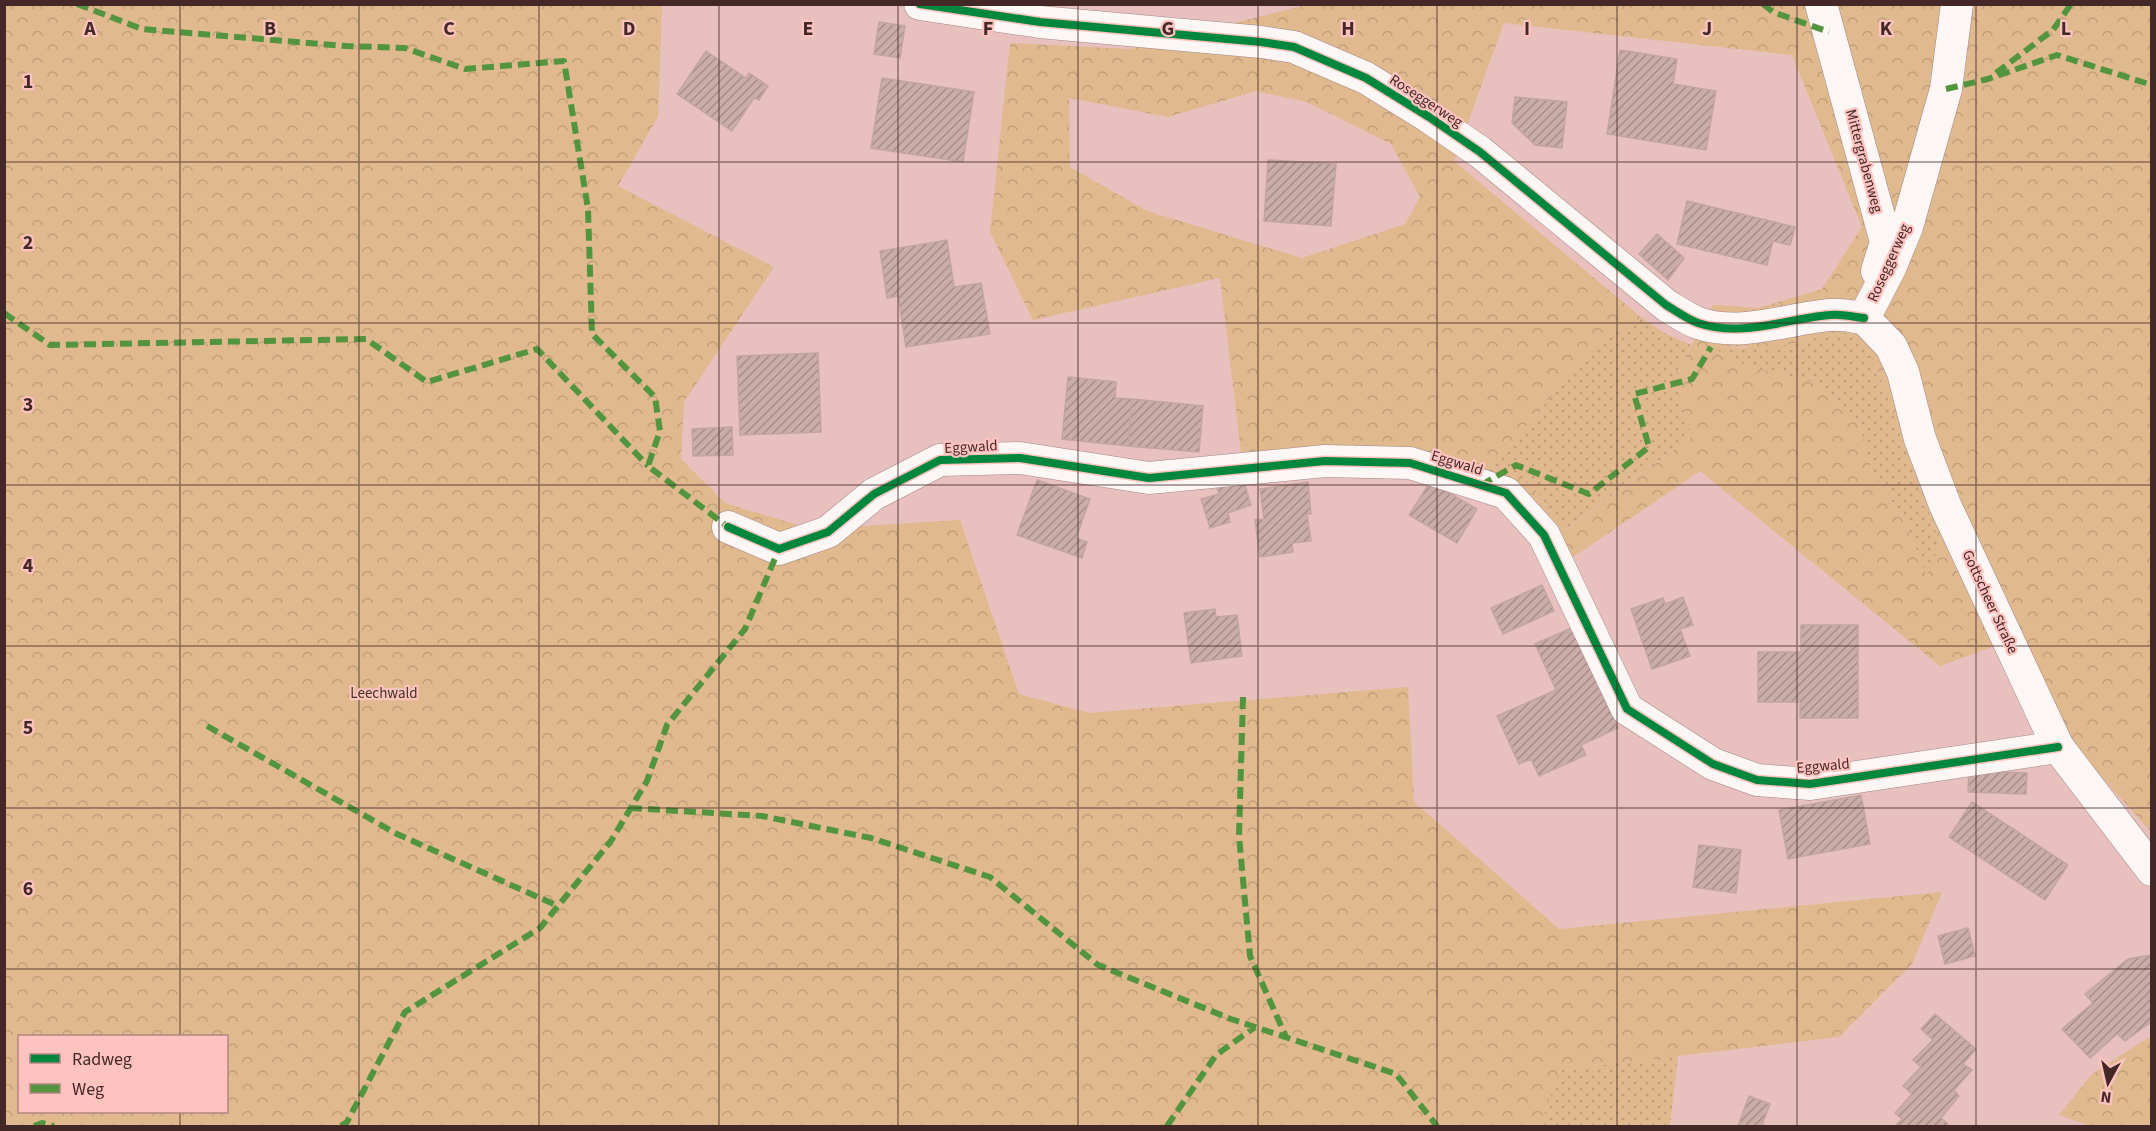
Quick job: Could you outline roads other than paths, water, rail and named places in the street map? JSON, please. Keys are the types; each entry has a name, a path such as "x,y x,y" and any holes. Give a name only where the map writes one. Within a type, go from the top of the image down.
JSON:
{"street":[{"name":"Roseggerweg","path":"920,4 1040,22 1262,42 1294,47 1366,78 1480,152 1666,305 1698,323 1745,328 1832,315 1864,318 1890,268 1907,227 1946,89 1957,4"},
{"name":"Mittergrabenweg","path":"1821,4 1886,242 1864,318"},
{"name":"Gottscheer Straße","path":"1864,318 1891,346 1903,372 1920,439 1945,506 2058,747 2151,870"},
{"name":"Eggwald","path":"728,527 779,549 828,532 874,494 940,460 1020,458 1149,478 1325,461 1410,463 1506,493 1544,535 1627,709 1713,764 1757,780 1810,784 2058,747"}],"park label":[{"name":"Leechwald","path":"384,693"}]}
